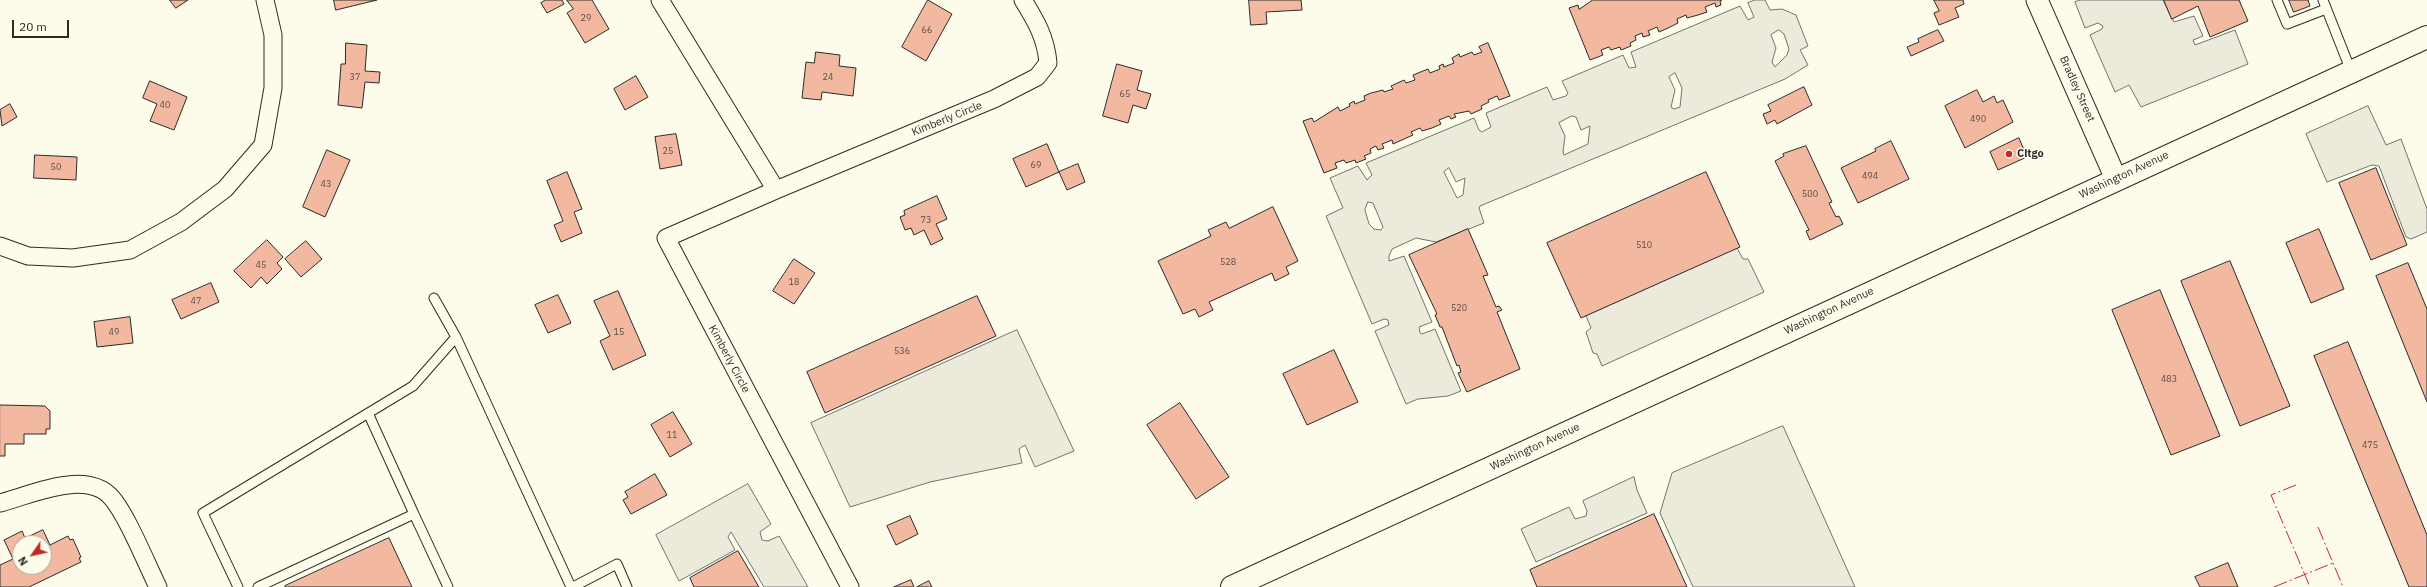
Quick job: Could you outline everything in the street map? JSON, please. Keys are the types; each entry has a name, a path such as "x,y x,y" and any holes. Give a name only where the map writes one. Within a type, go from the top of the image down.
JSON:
{"main road":[{"name":"Washington Avenue","path":"1232,587 2427,37"}],"street":[{"path":"0,246 28,256 73,258 130,250 181,222 225,188 263,145 274,88 273,35 265,0"},
{"path":"660,0 776,190"},
{"name":"Kimberly Circle","path":"850,587 666,238 776,190 994,99 1037,76 1048,63 1046,46 1040,28 1023,0"},
{"name":"Bradley Street","path":"2037,0 2116,179"},
{"path":"0,503 68,485 84,485 98,488 109,495 118,507 158,587"}],"lane":[{"path":"2278,0 2287,24 2325,4 2351,72"},
{"path":"434,298 456,337 572,587 618,564 627,587"},
{"path":"238,587 203,513 413,386 456,337"},
{"path":"368,413 448,587"},
{"path":"258,587 414,514"}],"shaded area":[{"path":"1755,0 1765,0 1770,10 1782,9 1796,15 1808,46 1800,50 1808,65 1785,79 1480,206 1479,208 1484,223 1436,242 1416,238 1392,249 1389,256 1389,261 1404,256 1432,322 1419,327 1420,333 1422,334 1435,329 1461,391 1448,396 1418,399 1406,404 1375,331 1389,325 1388,320 1384,319 1372,324 1326,216 1343,208 1330,178 1358,166 1367,180 1372,175 1366,163 1474,118 1479,130 1482,132 1491,127 1486,113 1547,87 1553,100 1566,96 1568,93 1562,81 1623,55 1629,68 1636,67 1631,52 1740,6 1748,20 1754,17 1748,3","holes":["1779,30 1784,34 1789,49 1787,55 1775,67 1772,62 1776,48 1771,35","1675,73 1682,88 1680,107 1674,109 1671,107 1675,90 1669,77","1572,116 1576,117 1581,130 1590,126 1588,144 1564,155 1565,136 1559,123","1449,168 1456,182 1465,178 1463,195 1457,198 1444,172","1368,202 1373,203 1383,227 1381,230 1374,229 1369,224 1365,210"]},
{"path":"2081,0 2163,0 2174,22 2194,16 2203,36 2193,40 2195,45 2235,30 2248,64 2141,107 2129,85 2115,92 2090,35 2102,29 2103,26 2098,23 2085,28 2075,2"},
{"path":"2368,106 2386,145 2401,139 2427,209 2427,232 2411,239 2406,237 2379,166 2372,165 2327,182 2306,134"},
{"path":"1737,248 1743,259 1748,259 1764,292 1602,366 1597,354 1593,353 1586,332 1591,328 1586,316"},
{"path":"1017,330 1074,451 1035,467 1025,445 1019,449 1022,463 930,482 850,507 811,423"},
{"path":"1783,426 1855,587 1693,587 1660,513 1672,473"},
{"path":"1634,477 1637,490 1647,513 1536,562 1521,529 1569,507 1575,519 1586,516 1587,511 1583,501"},
{"path":"748,484 771,524 760,532 762,540 768,541 779,536 808,587 764,587 731,532 728,537 735,550 679,581 656,535"}],"building":[{"path":"170,0 188,0 176,8"},
{"path":"334,0 377,0 336,10"},
{"path":"546,0 562,0 564,4 547,13 541,3"},
{"path":"567,0 592,0 609,29 585,43 567,13 573,9"},
{"path":"928,0 952,14 926,61 902,47"},
{"path":"1249,0 1301,0 1302,10 1266,12 1267,24 1251,25"},
{"path":"1593,0 1722,0 1720,1 1721,5 1716,7 1715,3 1705,7 1707,12 1687,18 1686,15 1677,19 1678,23 1659,32 1657,27 1648,31 1650,35 1643,37 1642,33 1635,36 1636,40 1630,43 1631,46 1621,50 1620,47 1611,50 1609,47 1601,50 1603,55 1590,60 1569,8 1578,5 1579,9"},
{"path":"1934,0 1963,0 1964,4 1955,8 1959,17 1939,25 1934,13 1939,11"},
{"path":"2164,0 2239,0 2248,21 2210,37 2198,6 2172,19"},
{"path":"2289,0 2308,0 2310,6 2294,12"},
{"path":"1938,30 1944,41 1911,56 1907,47 1919,42 1918,39"},
{"path":"346,43 367,45 365,71 380,72 379,83 365,82 362,108 338,105 341,64 345,64"},
{"path":"1488,43 1510,96 1499,100 1497,96 1488,100 1489,102 1481,106 1482,109 1471,114 1469,111 1454,114 1456,117 1451,119 1449,116 1439,120 1441,124 1432,128 1422,131 1420,128 1411,132 1413,135 1393,144 1392,140 1382,144 1384,148 1378,150 1376,146 1370,149 1371,153 1364,156 1366,159 1356,163 1355,160 1346,163 1344,160 1335,163 1337,168 1324,173 1303,121 1312,118 1314,122 1338,107 1340,111 1350,106 1349,104 1354,101 1355,104 1365,100 1364,96 1371,93 1383,90 1384,92 1393,89 1391,86 1404,80 1406,83 1415,80 1413,75 1428,69 1430,73 1440,69 1439,66 1443,64 1444,67 1454,63 1452,58 1459,54 1460,57 1472,52 1474,55 1482,52 1479,47"},
{"path":"816,52 840,55 839,66 856,68 853,96 822,92 821,100 802,98 806,62 814,63"},
{"path":"1117,64 1142,71 1137,90 1151,94 1146,109 1133,105 1128,123 1103,116"},
{"path":"636,76 648,97 625,110 614,89"},
{"path":"150,81 187,97 174,130 150,121 157,104 143,98"},
{"path":"1804,87 1812,105 1777,124 1775,120 1767,124 1763,114 1771,111 1768,105"},
{"path":"1977,90 1983,102 1994,96 1997,103 2003,100 2013,122 1965,148 1945,106"},
{"path":"10,104 17,117 2,126 0,110"},
{"path":"676,134 682,165 660,169 655,137"},
{"name":"Citgo","path":"2019,138 2027,157 1998,170 1990,152"},
{"path":"1891,141 1909,179 1858,203 1841,168 1876,151 1875,149"},
{"path":"1047,144 1059,172 1026,187 1013,159"},
{"path":"1806,146 1832,202 1829,203 1836,217 1839,216 1843,224 1810,240 1806,231 1809,230 1775,161 1784,156 1783,154"},
{"path":"327,150 350,160 325,217 303,207"},
{"path":"35,155 77,157 76,180 34,178"},
{"path":"1078,164 1085,182 1067,190 1059,172"},
{"path":"2376,168 2407,245 2371,260 2339,183"},
{"path":"567,172 582,209 574,212 582,233 561,242 554,225 563,221 547,181"},
{"path":"1706,172 1740,247 1581,318 1547,243"},
{"path":"937,196 947,219 936,224 943,239 931,245 924,230 914,235 911,228 905,230 900,217 905,215 904,211"},
{"path":"1273,207 1298,261 1286,267 1289,274 1275,281 1272,273 1209,302 1213,310 1199,317 1195,309 1183,314 1158,261 1211,236 1208,230 1226,222 1229,228"},
{"path":"1468,229 1488,275 1483,276 1496,307 1499,306 1502,310 1497,312 1520,369 1467,392 1458,373 1461,372 1459,365 1457,366 1442,327 1440,327 1435,315 1437,314 1409,255"},
{"path":"2319,229 2344,289 2311,303 2286,243"},
{"path":"267,240 283,257 277,263 282,269 267,284 261,277 251,288 234,271"},
{"path":"306,241 322,259 301,277 285,259"},
{"path":"794,259 815,273 794,304 773,291"},
{"path":"2230,261 2290,406 2240,426 2181,281"},
{"path":"2408,263 2427,309 2427,402 2376,276"},
{"path":"211,283 219,302 181,319 172,300"},
{"path":"2160,290 2220,436 2171,455 2112,310"},
{"path":"618,291 646,355 613,370 600,341 610,336 594,301"},
{"path":"558,295 571,323 548,333 535,305"},
{"path":"977,296 996,336 825,413 807,372"},
{"path":"130,317 133,343 97,347 94,322"},
{"path":"2348,342 2427,535 2427,587 2409,587 2314,356"},
{"path":"1334,350 1358,402 1307,425 1283,374"},
{"path":"1180,403 1229,477 1196,499 1147,425"},
{"path":"0,405 45,406 50,411 50,429 46,429 46,434 24,434 24,444 5,444 5,456 0,456"},
{"path":"673,412 692,444 670,457 651,425"},
{"path":"655,474 667,495 631,514 623,500 628,497 625,492"},
{"path":"1654,514 1687,587 1537,587 1530,570"},
{"path":"910,516 918,534 896,545 887,526"},
{"path":"43,530 45,535 32,535"},
{"path":"22,531 24,535 14,535"},
{"path":"12,536 12,557 4,540"},
{"path":"68,536 70,540 73,539 81,557 79,558 81,562 29,587 0,587 0,565 12,559 12,575 52,575 52,544"},
{"path":"389,538 412,587 285,587 285,586"},
{"path":"738,551 759,587 694,587 690,578"},
{"path":"2228,563 2238,587 2200,587 2195,577"},
{"path":"911,580 914,587 894,587"},
{"path":"929,581 932,587 917,587"}],"power":[{"path":"2296,485 2271,495 2310,587"},
{"path":"2318,527 2343,587"},
{"path":"2274,587 2333,563"}],"place":[{"name":"Citgo","path":"2009,154"}]}
